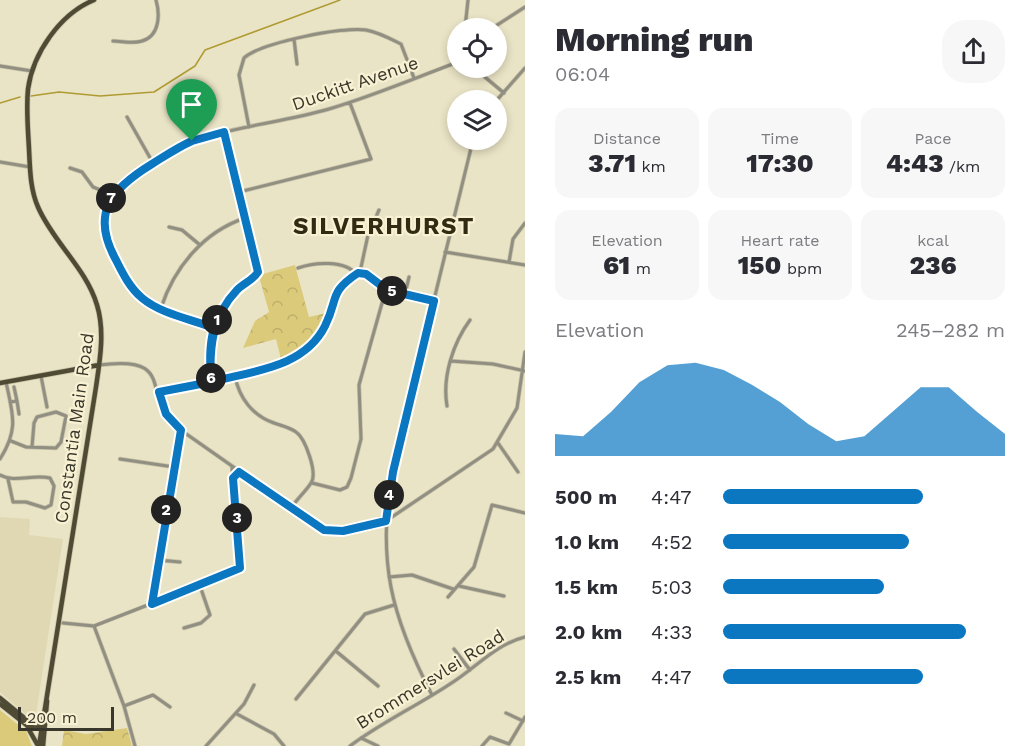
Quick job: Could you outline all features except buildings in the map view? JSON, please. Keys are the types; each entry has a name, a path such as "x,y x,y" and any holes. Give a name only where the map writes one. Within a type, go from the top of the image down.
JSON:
{"main road":[{"name":"Constantia Main Road","path":"40,746 99,364 101,323 96,299 40,213 33,195 28,98 32,71 42,50 55,31 75,11 94,0"},
{"path":"3,382 99,364"},
{"name":"Constantia Main Road","path":"42,726 42,710 48,686"},
{"path":"0,698 30,727 42,726"},
{"path":"0,704 22,720 40,746"},
{"path":"22,720 37,720 42,710"}],"street":[{"path":"113,40 141,42 150,36 158,20 156,0"},
{"path":"466,18 468,0"},
{"path":"507,19 525,7"},
{"path":"249,127 239,75 244,58 294,39 339,32 369,31 401,44 414,78"},
{"path":"294,39 297,64"},
{"path":"0,66 32,71"},
{"name":"Duckitt Avenue","path":"113,195 127,179 188,142 350,103 447,66"},
{"path":"507,90 525,68"},
{"path":"486,78 500,90"},
{"path":"238,192 371,159 350,103"},
{"path":"127,117 153,163"},
{"path":"211,382 210,348 214,328 231,296 258,273 224,132"},
{"path":"432,695 408,646 394,605 389,577 386,521 393,472 470,150"},
{"path":"0,162 30,166"},
{"path":"70,168 82,172 93,187 113,195 105,220 107,243 132,288 142,299 214,328"},
{"path":"159,392 211,382 284,363 306,350 323,330 336,291 358,273 368,235 379,210"},
{"path":"161,308 173,278 200,245 224,228 245,218"},
{"path":"509,262 513,239 525,223"},
{"path":"169,227 182,230 200,245"},
{"path":"445,252 525,265"},
{"path":"298,268 315,264 347,266 358,273 366,274 386,290 434,301"},
{"path":"405,294 409,277"},
{"path":"312,483 340,490 347,487 351,478 362,434 359,385 386,290"},
{"path":"447,406 446,382 451,361 458,336 470,320"},
{"path":"99,364 123,362 138,365 152,376 166,414 181,430 291,508 328,531 343,531 386,521 498,443 518,408 525,352"},
{"path":"451,361 523,370"},
{"path":"40,375 47,407"},
{"path":"235,376 242,397 255,413 291,429 301,437 312,465 312,483 291,508"},
{"path":"0,459 11,441 14,427 10,402 3,382"},
{"path":"14,387 19,414"},
{"path":"10,402 17,401"},
{"path":"11,441 32,447 58,447 66,416 56,412 37,417 34,423 32,447"},
{"path":"152,604 181,430"},
{"path":"498,443 518,472"},
{"path":"120,459 174,468"},
{"path":"63,623 94,626 236,572 242,565 232,467"},
{"path":"233,478 239,472"},
{"path":"0,475 8,479 29,476 50,478 53,482 51,505 45,508 13,502 8,479"},
{"path":"448,597 471,570 492,505 525,513"},
{"path":"158,560 180,562"},
{"path":"389,577 412,575 451,590 460,586 504,596"},
{"path":"184,628 201,623 210,615 200,586"},
{"path":"296,699 337,652 365,614 394,605"},
{"path":"94,626 124,706 135,746"},
{"name":"Brommersvlei Road","path":"350,746 470,670 500,646 525,637"},
{"path":"454,649 470,670"},
{"path":"337,652 378,686"},
{"path":"206,746 237,714 254,685"},
{"path":"124,706 153,695 170,707"},
{"path":"482,746 489,737 508,744 512,740 524,719 507,713"},
{"path":"237,714 277,736 284,746"},
{"path":"361,738 378,746"}],"shaded area":[{"path":"0,517 30,519 29,535 63,539 36,714 29,717 0,692"}],"green space":[{"path":"295,265 309,317 330,312 322,328 311,342 282,363 276,339 243,348 255,321 269,312 260,280 263,274"},
{"path":"0,710 26,731 32,746 0,746"},
{"path":"127,728 132,746 62,746 64,730 86,734"}],"waterway":[{"path":"31,96 59,92 100,96 154,92 195,66 205,50 340,0"},
{"path":"0,103 20,97"}],"district":[{"name":"SILVERHURST","path":"384,226"}],"route":[{"path":"192,141 122,183 106,210 104,229 107,243 117,263 132,288 142,299 214,328 211,340 210,348 210,361 211,382 277,366 299,356 323,330 338,288 358,273 363,272 387,290 434,301 393,472 386,521 343,531 324,530 239,472 233,478 242,565 236,572 152,604 162,531 181,430 166,414 159,392 211,382 210,348 214,328 231,296 258,272 224,132 192,141"}]}
